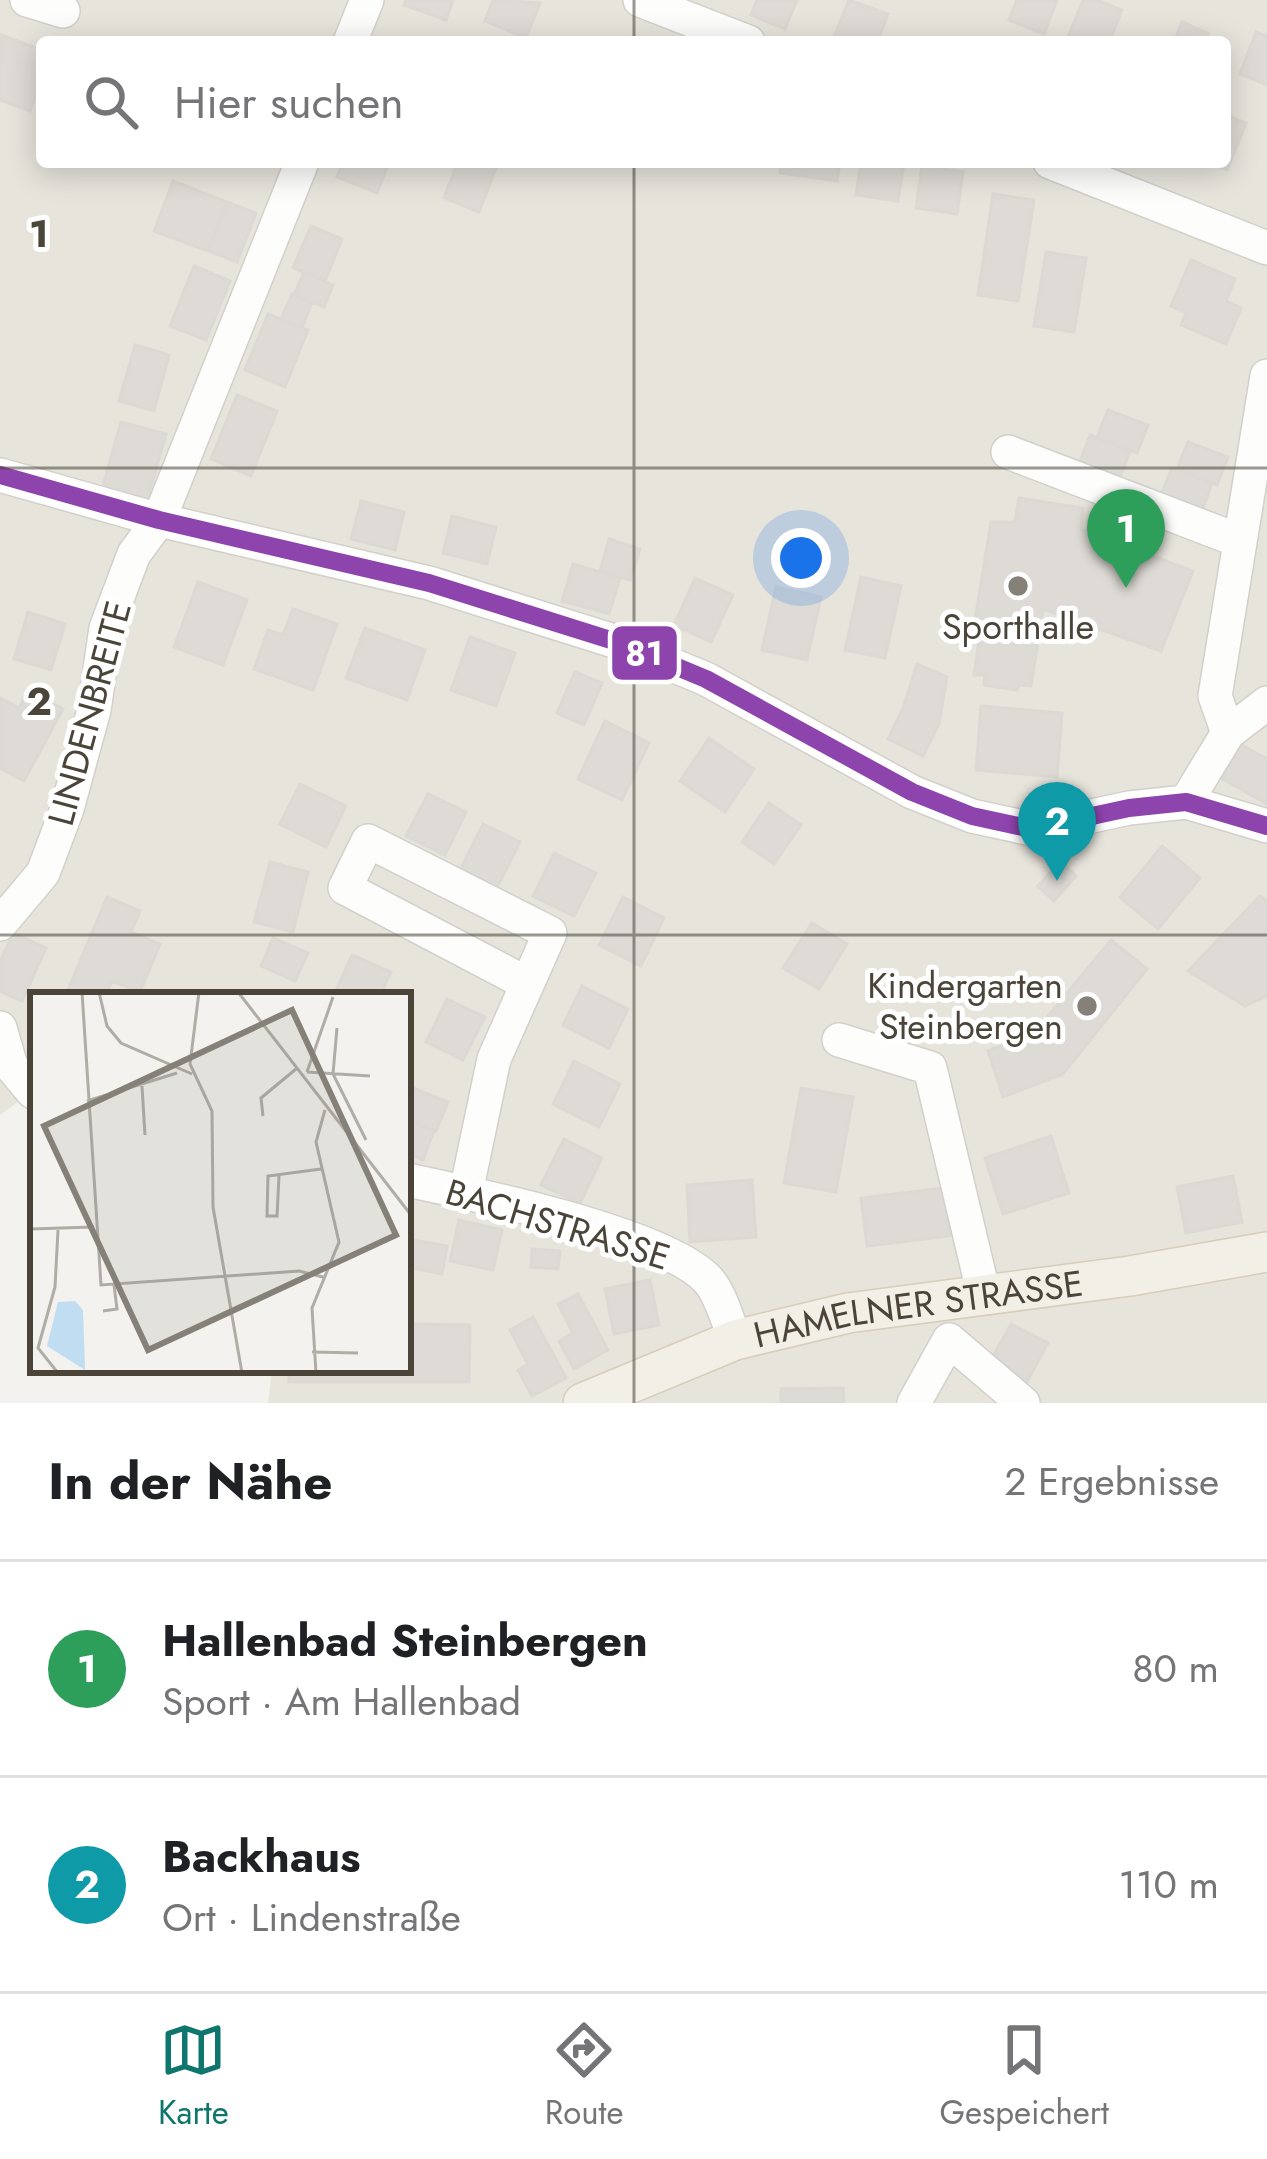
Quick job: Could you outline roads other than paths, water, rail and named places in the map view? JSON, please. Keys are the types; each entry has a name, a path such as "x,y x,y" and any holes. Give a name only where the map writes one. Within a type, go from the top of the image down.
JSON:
{"main road":[{"name":"HAMELNER STRASSE","path":"583,1403 735,1340 848,1313 1130,1276 1267,1252"}],"street":[{"path":"27,0 63,10"},
{"path":"353,36 368,0"},
{"path":"640,0 691,9 738,36"},
{"name":"LINDENBREITE","path":"0,924 43,873 67,809 94,710 106,628 134,554 158,520 300,168"},
{"path":"1065,168 1267,248"},
{"path":"1228,733 1215,696 1267,376"},
{"path":"1008,452 1240,541"},
{"path":"0,475 158,520 429,583 616,642 706,679 912,792 972,816 1032,829 1129,808 1186,802 1267,826"},
{"path":"1186,802 1228,733 1267,703"},
{"path":"466,1192 494,1059 550,934 368,841 345,888 526,983"},
{"path":"0,1028 11,1066 30,1088"},
{"path":"839,1040 930,1068 984,1295"},
{"name":"BACHSTRASSE","path":"411,1181 605,1230 683,1261 711,1282 735,1340"},
{"path":"939,1300 949,1340 1023,1403"},
{"path":"914,1403 949,1340"}],"place":[{"name":"Sporthalle","path":"1018,586"},
{"name":"Hallenbad Steinbergen","path":"1126,588"},
{"name":"Backhaus","path":"1057,881"},
{"name":"Kindergarten Steinbergen","path":"1087,1006"}]}
